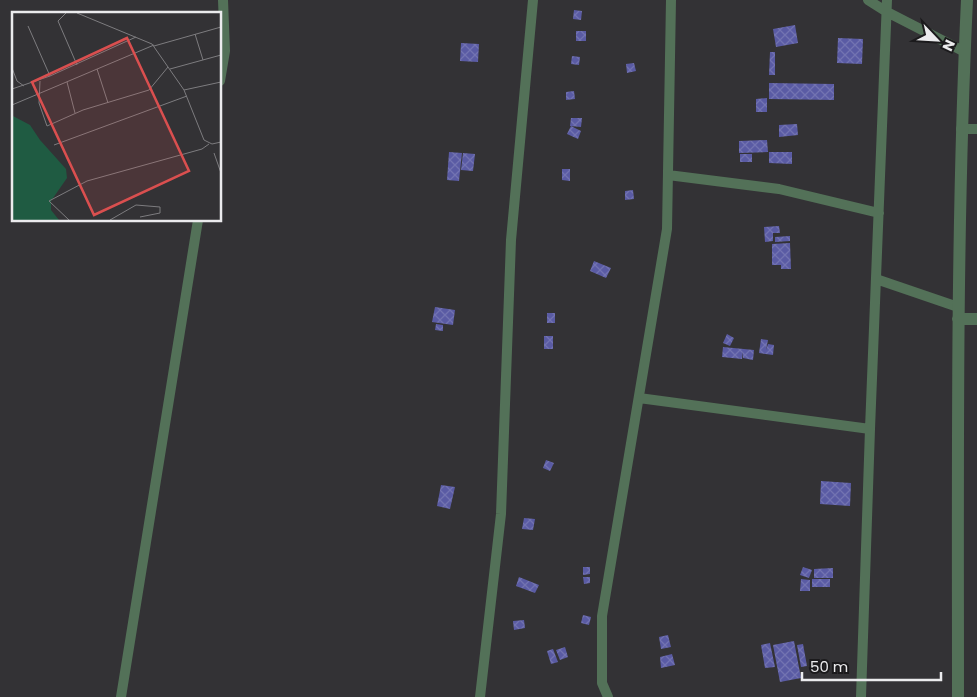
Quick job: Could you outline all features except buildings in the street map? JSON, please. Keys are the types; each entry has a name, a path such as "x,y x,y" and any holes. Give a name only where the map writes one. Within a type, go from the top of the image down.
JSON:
{"street":[{"path":"958,697 958,313 961,129 967,0"},
{"path":"958,313 977,319"}],"lane":[{"path":"221,75 225,51 223,0"},
{"path":"480,697 501,514 512,240 534,0"},
{"path":"608,697 602,683 602,616 666,229 671,0"},
{"path":"868,0 887,12 964,52"},
{"path":"861,697 887,0"},
{"path":"961,129 977,129"},
{"path":"668,176 779,189 879,214"},
{"path":"120,697 198,221"},
{"path":"876,279 958,313"},
{"path":"639,398 870,428"}]}
